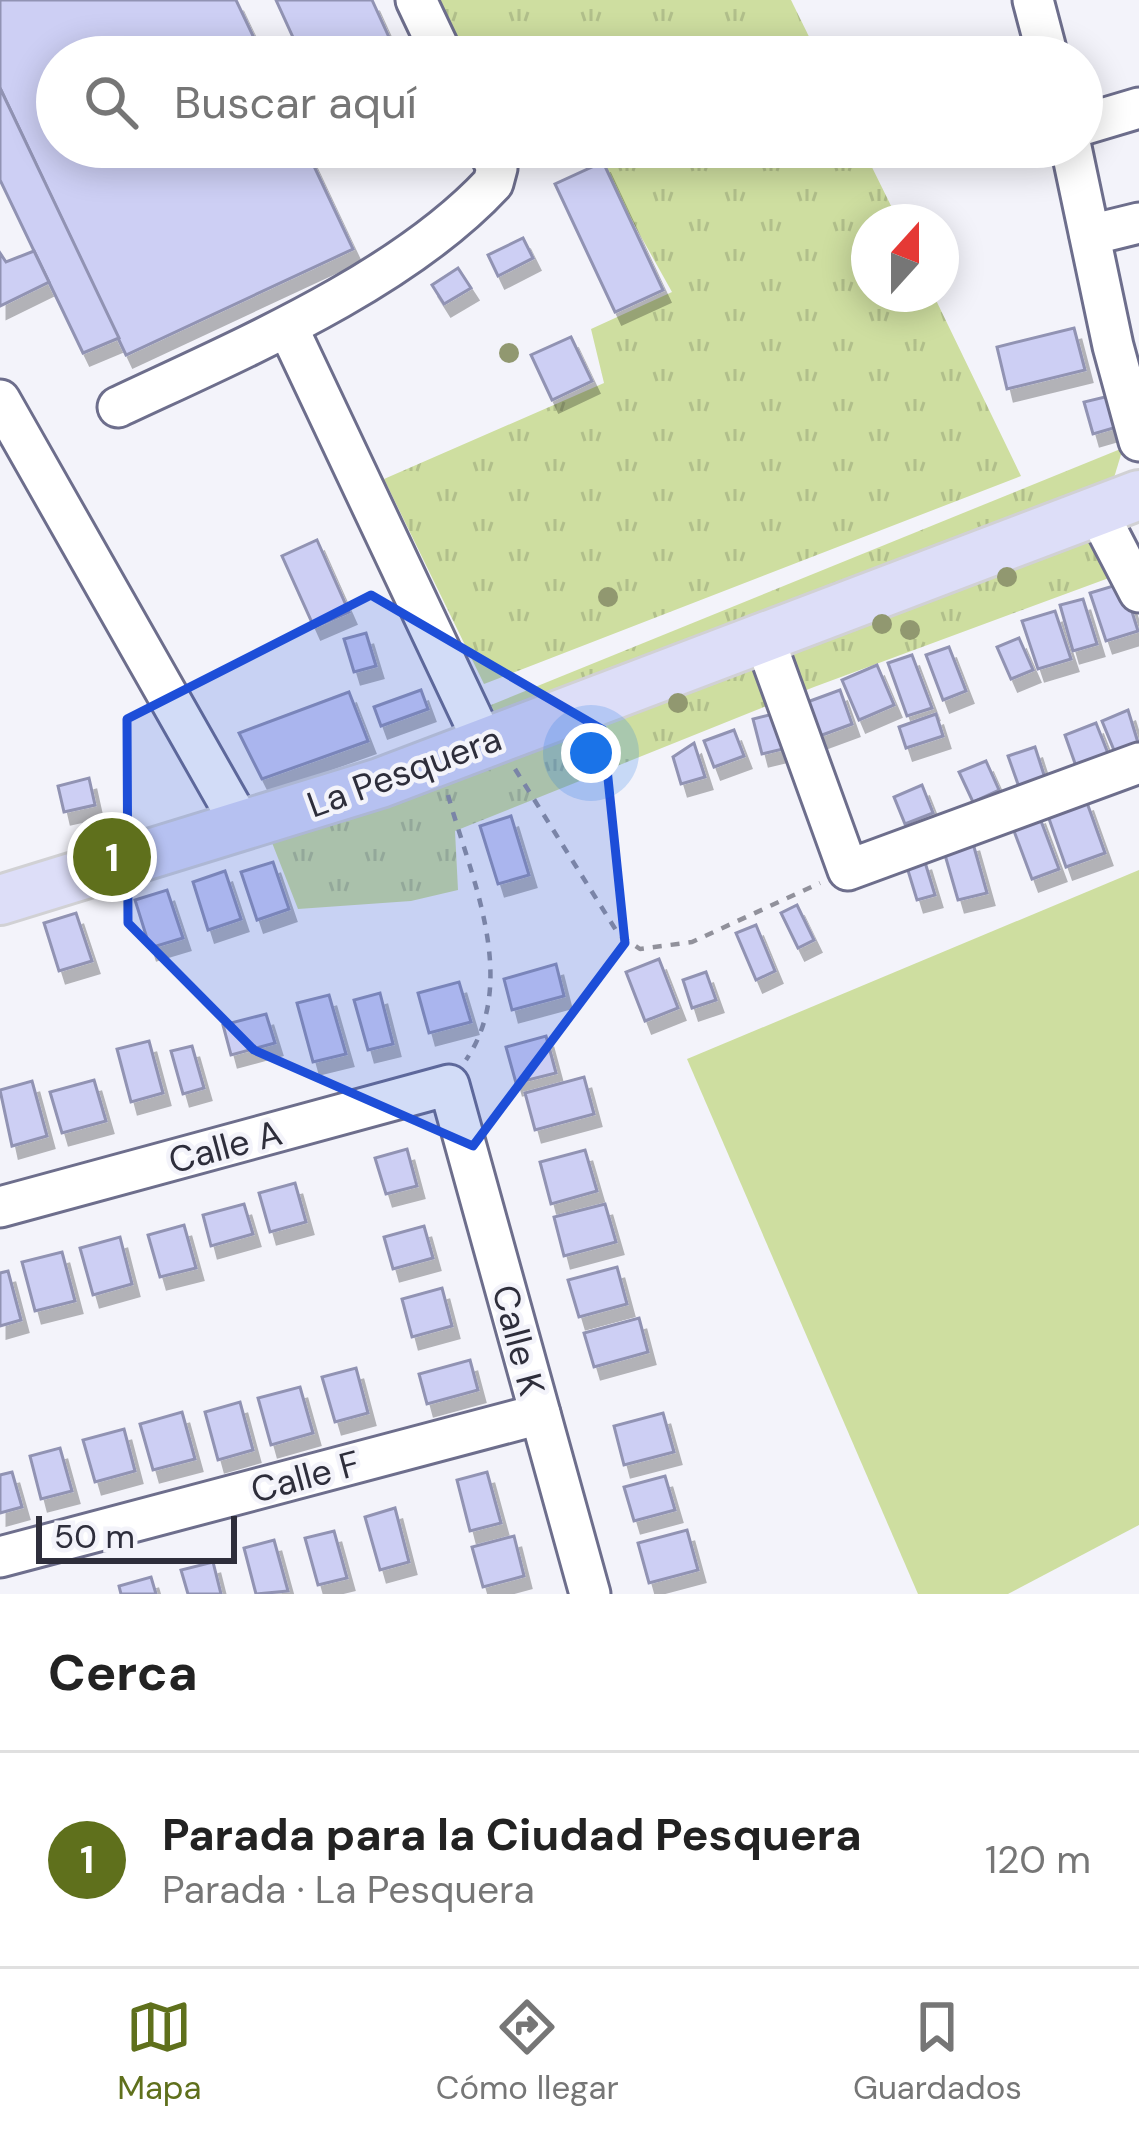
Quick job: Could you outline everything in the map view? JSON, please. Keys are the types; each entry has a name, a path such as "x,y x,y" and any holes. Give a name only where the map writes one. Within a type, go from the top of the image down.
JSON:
{"main road":[{"name":"La Pesquera","path":"0,900 243,828 438,760 1118,504"}],"street":[{"path":"416,0 433,36"},
{"path":"1033,0 1042,36"},
{"path":"1103,119 1139,108"},
{"path":"118,407 288,328 476,201 493,183 497,168"},
{"path":"1076,168 1139,441"},
{"path":"1090,235 1139,223"},
{"path":"288,328 490,741"},
{"path":"0,400 243,828"},
{"path":"1118,504 1139,592"},
{"path":"764,638 848,870 1139,763"},
{"name":"Calle A","path":"0,1207 449,1085"},
{"name":"Calle K","path":"449,1085 590,1594"},
{"name":"Calle F","path":"0,1558 540,1414"}],"path":[{"path":"490,741 619,934 640,950 692,941 848,870"},
{"path":"438,760 484,926 494,992 474,1048 449,1085"}],"highlighted area":[{"path":"371,595 603,730 625,943 473,1146 254,1050 128,923 127,719"}],"green space":[{"path":"439,0 791,0 809,36 457,36"},
{"path":"603,168 872,168 890,204 851,204 851,312 942,312 1021,476 484,684 384,479 604,383 591,329 672,292"},
{"path":"1123,448 1113,481 496,716 491,705"},
{"path":"1098,526 1117,575 814,687 455,831 458,890 411,901 298,909 269,835"},
{"path":"1139,870 1139,1525 1008,1594 918,1594 687,1059"}],"building":[{"path":"0,0 236,0 253,36 36,36 36,164 0,88"},
{"path":"276,0 372,0 388,36 292,36"},
{"path":"0,88 119,338 83,353 0,180"},
{"path":"38,168 315,168 353,249 126,355"},
{"path":"590,168 606,168 663,290 615,312 555,184"},
{"path":"523,238 533,258 498,276 488,255"},
{"path":"34,251 49,282 0,306 0,253 6,262"},
{"path":"458,268 471,288 444,304 432,285"},
{"path":"1074,328 1085,370 1007,389 997,347"},
{"path":"571,337 592,381 552,400 531,355"},
{"path":"1109,396 1117,427 1093,434 1084,402"},
{"path":"317,540 349,612 314,627 282,556"},
{"path":"1123,583 1138,631 1106,641 1090,593"},
{"path":"1083,599 1097,644 1073,651 1060,605"},
{"path":"1055,611 1071,659 1038,669 1022,621"},
{"path":"366,633 376,666 354,672 344,639"},
{"path":"1019,638 1033,670 1011,679 997,647"},
{"path":"949,647 966,691 943,700 926,655"},
{"path":"912,655 932,708 907,716 888,663"},
{"path":"877,665 894,705 859,720 842,680"},
{"path":"421,690 428,709 381,726 374,707"},
{"path":"840,690 852,724 814,738 802,704"},
{"path":"349,692 368,741 262,779 239,733"},
{"path":"1128,710 1139,746 1116,755 1102,721"},
{"path":"773,714 783,749 762,754 753,719"},
{"path":"936,714 943,736 906,748 899,727"},
{"path":"1096,723 1109,756 1077,769 1065,735"},
{"path":"734,730 744,756 714,767 704,741"},
{"path":"694,743 705,777 681,784 673,757"},
{"path":"1035,747 1045,778 1019,787 1008,756"},
{"path":"986,761 999,790 973,802 959,772"},
{"path":"89,778 95,805 64,812 58,786"},
{"path":"922,785 933,813 905,824 894,797"},
{"path":"1086,800 1105,853 1066,867 1047,813"},
{"path":"1038,813 1059,869 1032,879 1011,823"},
{"path":"511,816 529,875 498,884 480,826"},
{"path":"972,840 987,893 958,900 943,848"},
{"path":"924,859 935,895 917,900 906,864"},
{"path":"273,862 289,909 257,920 241,872"},
{"path":"225,871 241,919 208,930 193,882"},
{"path":"167,890 183,938 150,948 135,900"},
{"path":"797,905 814,940 798,948 781,913"},
{"path":"76,913 92,961 59,971 44,923"},
{"path":"756,925 775,971 756,980 736,933"},
{"path":"659,959 678,1008 645,1021 626,972"},
{"path":"556,964 564,996 512,1010 504,979"},
{"path":"706,972 716,1000 692,1008 683,980"},
{"path":"459,982 471,1022 429,1033 418,993"},
{"path":"380,993 393,1044 368,1050 354,1000"},
{"path":"329,995 346,1054 313,1062 297,1003"},
{"path":"266,1014 275,1043 231,1055 223,1025"},
{"path":"546,1036 556,1073 516,1083 506,1047"},
{"path":"149,1041 163,1093 131,1102 117,1049"},
{"path":"192,1046 204,1088 183,1094 171,1051"},
{"path":"584,1077 594,1114 535,1130 525,1093"},
{"path":"94,1080 106,1121 62,1133 50,1092"},
{"path":"32,1081 47,1136 12,1146 0,1090"},
{"path":"407,1149 417,1186 386,1194 375,1158"},
{"path":"585,1150 597,1191 551,1204 540,1162"},
{"path":"295,1183 306,1222 270,1232 259,1193"},
{"path":"244,1204 253,1234 211,1246 203,1215"},
{"path":"605,1204 616,1242 564,1256 554,1217"},
{"path":"184,1225 196,1268 160,1277 148,1235"},
{"path":"424,1226 433,1258 393,1269 384,1237"},
{"path":"120,1237 132,1284 93,1295 80,1248"},
{"path":"62,1252 75,1301 35,1311 22,1262"},
{"path":"617,1267 627,1304 579,1317 568,1280"},
{"path":"8,1271 21,1320 0,1326 0,1273"},
{"path":"442,1288 452,1326 412,1337 402,1299"},
{"path":"639,1318 648,1352 594,1367 584,1333"},
{"path":"470,1360 478,1390 427,1404 419,1374"},
{"path":"356,1368 368,1413 335,1422 322,1377"},
{"path":"300,1387 313,1433 271,1445 258,1398"},
{"path":"240,1402 253,1450 218,1460 205,1412"},
{"path":"182,1412 195,1459 153,1470 140,1424"},
{"path":"663,1413 674,1452 624,1465 614,1426"},
{"path":"124,1429 135,1471 95,1482 83,1440"},
{"path":"60,1448 72,1491 41,1499 30,1456"},
{"path":"12,1472 22,1507 0,1513 0,1475"},
{"path":"487,1472 501,1523 470,1531 457,1480"},
{"path":"665,1476 675,1510 634,1521 624,1487"},
{"path":"395,1508 409,1562 380,1570 365,1517"},
{"path":"687,1530 698,1570 649,1583 638,1543"},
{"path":"334,1531 347,1578 318,1585 305,1538"},
{"path":"514,1536 524,1576 483,1587 472,1547"},
{"path":"274,1540 288,1591 256,1594 244,1548"},
{"path":"213,1562 221,1594 188,1594 181,1570"},
{"path":"151,1577 156,1594 121,1594 119,1586"}],"place":[{"name":"Parada para la Ciudad Pesquera","path":"112,857"}]}
